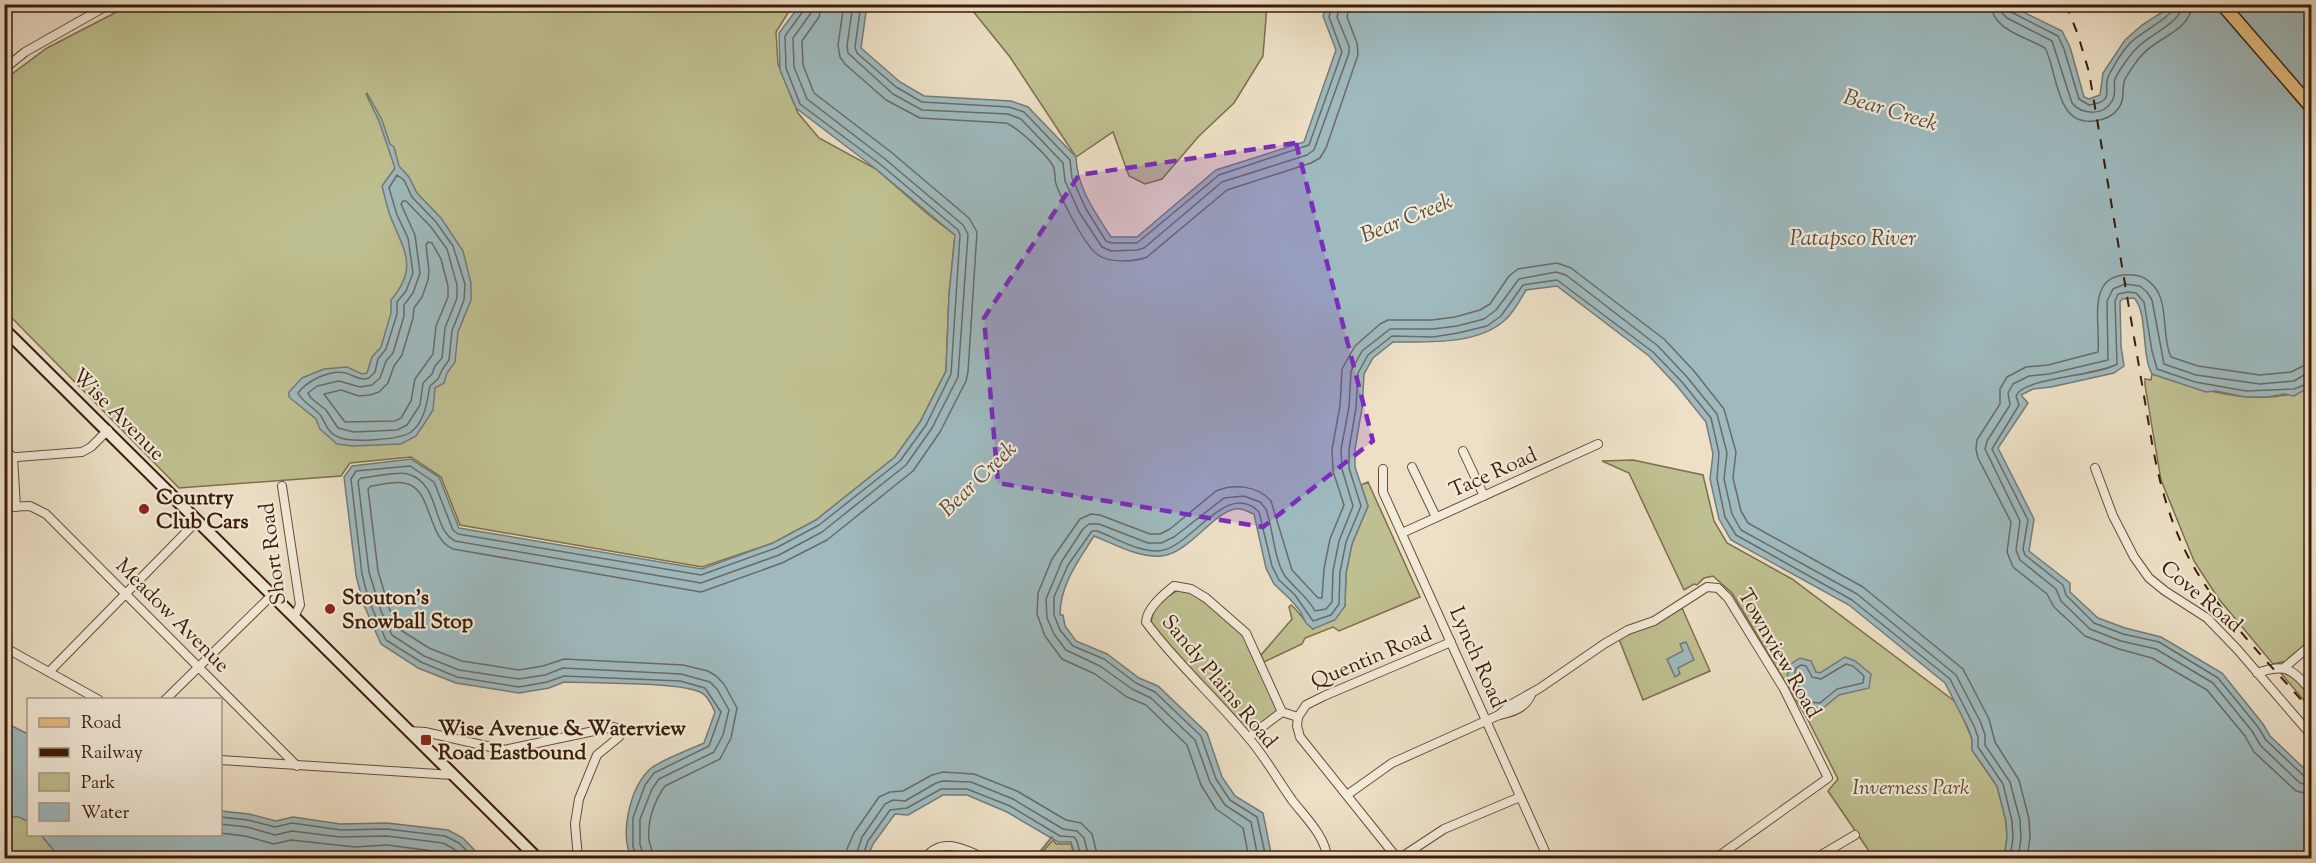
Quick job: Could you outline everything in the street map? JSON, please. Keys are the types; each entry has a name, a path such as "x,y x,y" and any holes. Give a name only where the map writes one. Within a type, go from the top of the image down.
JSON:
{"main road":[{"path":"2222,4 2312,108"},
{"name":"Wise Avenue","path":"4,329 537,858"}],"street":[{"path":"4,69 25,52 110,4"},
{"path":"8,457 82,452 91,447 108,430"},
{"name":"Tace Road","path":"1402,532 1598,444"},
{"path":"4,449 8,457 16,507"},
{"path":"1463,451 1484,496"},
{"path":"1412,467 1436,517"},
{"name":"Cove Road","path":"2095,468 2113,516 2134,557 2150,578 2165,591 2207,618 2312,736"},
{"name":"Lynch Road","path":"1383,469 1383,492 1548,858"},
{"name":"Short Road","path":"282,486 300,605 294,617"},
{"name":"Meadow Avenue","path":"4,507 30,506 46,514 297,766"},
{"path":"49,672 197,520"},
{"name":"Sandy Plains Road","path":"1282,712 1246,633 1198,594 1191,589 1174,586 1150,611 1146,622 1199,685 1249,737 1318,835 1326,848 1327,858"},
{"name":"Townview Road","path":"1347,795 1392,763 1527,704 1531,695 1604,644 1628,630 1654,621 1707,587 1715,587 1722,591 1784,689 1828,778 1716,858"},
{"path":"166,698 272,595"},
{"name":"Quentin Road","path":"1282,712 1298,717 1306,705 1324,696 1451,642"},
{"path":"2284,667 2312,644"},
{"path":"4,647 97,698"},
{"path":"2257,673 2273,667 2284,667 2293,672 2312,692"},
{"path":"1249,737 1282,712"},
{"path":"1298,717 1297,726 1300,737 1399,858 1444,829 1520,797"},
{"path":"408,731 425,732 504,750 613,727 619,729 619,736 597,755 579,800 575,824 578,858"},
{"path":"222,760 453,775"},
{"path":"1820,857 1855,835"},
{"path":"925,858 937,847 949,845 984,858"}],"highlighted area":[{"path":"1296,143 1373,441 1263,527 998,483 984,318 1079,175"}],"green space":[{"path":"130,5 793,5 776,32 778,64 798,113 819,138 876,169 955,235 949,295 946,371 920,422 895,457 816,520 773,543 702,567 460,525 441,477 411,457 350,463 341,476 179,488 5,311 4,80 47,48"},
{"path":"968,5 1267,5 1263,56 1234,103 1199,136 1162,179 1145,184 1129,176 1113,132 1076,157 1010,57"},
{"path":"2152,374 2210,391 2254,397 2275,397 2311,386 2311,640 2287,661 2273,664 2218,598 2194,561 2161,480 2145,385 2145,379 2151,380"},
{"name":"Inverness Park","path":"1633,460 1703,475 1714,521 1727,543 1792,579 1957,703 1972,739 1972,750 1997,786 2006,821 2007,838 2004,858 1872,858 1828,791 1838,779 1808,720 1732,593 1713,576 1704,578 1697,585 1694,584 1684,590 1629,473 1602,461"},
{"path":"1368,482 1420,597 1339,631 1333,627 1305,638 1302,644 1264,662 1261,655 1292,619 1289,607 1291,605 1313,629 1345,606 1346,573 1352,544 1368,506 1361,485"},
{"path":"1178,590 1190,592 1206,603 1232,623 1247,640 1279,711 1249,734 1151,625 1153,613 1159,604"},
{"path":"1682,608 1710,671 1643,700 1619,639"},
{"path":"2280,672 2288,672 2301,684 2311,703 2311,709"},
{"path":"19,816 27,821 27,836 42,836 60,858 5,858 4,820 8,817"},
{"path":"1053,840 1056,844 1071,844 1075,858 1037,858"}],"water":[{"name":"Patapsco River","path":"800,5 867,5 861,48 900,82 924,96 1011,101 1028,107 1076,157 1083,189 1111,237 1137,237 1216,170 1304,142 1336,50 1323,16 1327,5 2009,5 2062,31 2070,47 2084,97 2089,99 2100,95 2103,73 2125,40 2142,25 2173,5 2311,5 2311,386 2294,396 2284,394 2245,397 2216,391 2206,392 2152,374 2138,304 2134,298 2122,299 2120,302 2121,346 2124,366 2114,373 2033,389 2021,395 2028,403 1998,448 2034,519 2029,551 2070,583 2070,592 2098,618 2161,637 2222,673 2270,736 2311,775 2311,858 2004,858 2007,838 2006,821 1997,786 1972,750 1972,739 1968,728 1945,683 1849,605 1731,540 1719,519 1710,479 1713,454 1706,422 1649,356 1557,286 1526,290 1505,320 1481,334 1452,340 1393,342 1373,358 1364,374 1362,408 1355,449 1355,467 1368,506 1352,544 1346,573 1345,606 1335,620 1313,629 1306,623 1300,611 1274,584 1266,568 1254,514 1242,509 1231,510 1222,515 1182,547 1161,556 1135,553 1094,536 1071,574 1061,604 1060,615 1063,615 1065,626 1076,641 1107,654 1139,678 1158,686 1207,733 1222,777 1235,796 1263,813 1272,858 1076,858 1071,842 1058,842 1007,812 967,795 943,795 908,815 895,814 873,844 867,858 632,858 626,837 628,812 636,789 642,778 653,767 704,743 715,712 708,699 704,694 692,689 615,683 564,682 549,688 519,693 456,683 418,668 381,644 363,603 356,575 344,477 352,466 411,459 439,477 459,528 702,569 773,543 816,520 895,457 920,422 946,371 949,295 955,235 876,169 796,108 780,70 779,33"},
{"path":"367,93 382,120 390,144 394,147 399,166 409,177 417,193 441,218 463,251 471,283 471,300 458,332 455,362 447,373 444,383 435,388 433,410 416,436 401,444 353,446 337,444 320,429 316,419 289,397 289,392 302,378 324,369 347,367 362,374 367,373 372,357 381,347 391,313 391,300 399,289 407,269 404,250 382,186 395,168"},
{"path":"1686,642 1694,660 1678,668 1680,674 1675,677 1667,659 1683,651 1680,644"},
{"path":"1845,657 1855,661 1871,674 1869,688 1839,695 1822,709 1803,707 1787,676 1791,664 1800,658 1811,661 1816,672 1820,673"},
{"path":"4,722 27,734 27,822 16,817 5,820"},
{"path":"222,811 249,814 276,821 293,817 340,824 387,823 448,830 463,838 482,858 60,858 42,836 222,836"}],"waterway":[{"path":"1035,858 1052,837"}],"railway":[{"path":"2066,4 2089,72 2152,443 2168,508 2187,554 2207,588 2250,643 2312,712"}],"place":[{"name":"Country Club Cars","path":"144,509"},
{"name":"Stouton's Snowball Stop","path":"330,609"},
{"name":"Wise Avenue & Waterview Road Eastbound","path":"426,740"}],"water label":[{"name":"Bear Creek","path":"1891,109"},
{"name":"Bear Creek","path":"1406,217"},
{"name":"Bear Creek","path":"977,478"}]}
